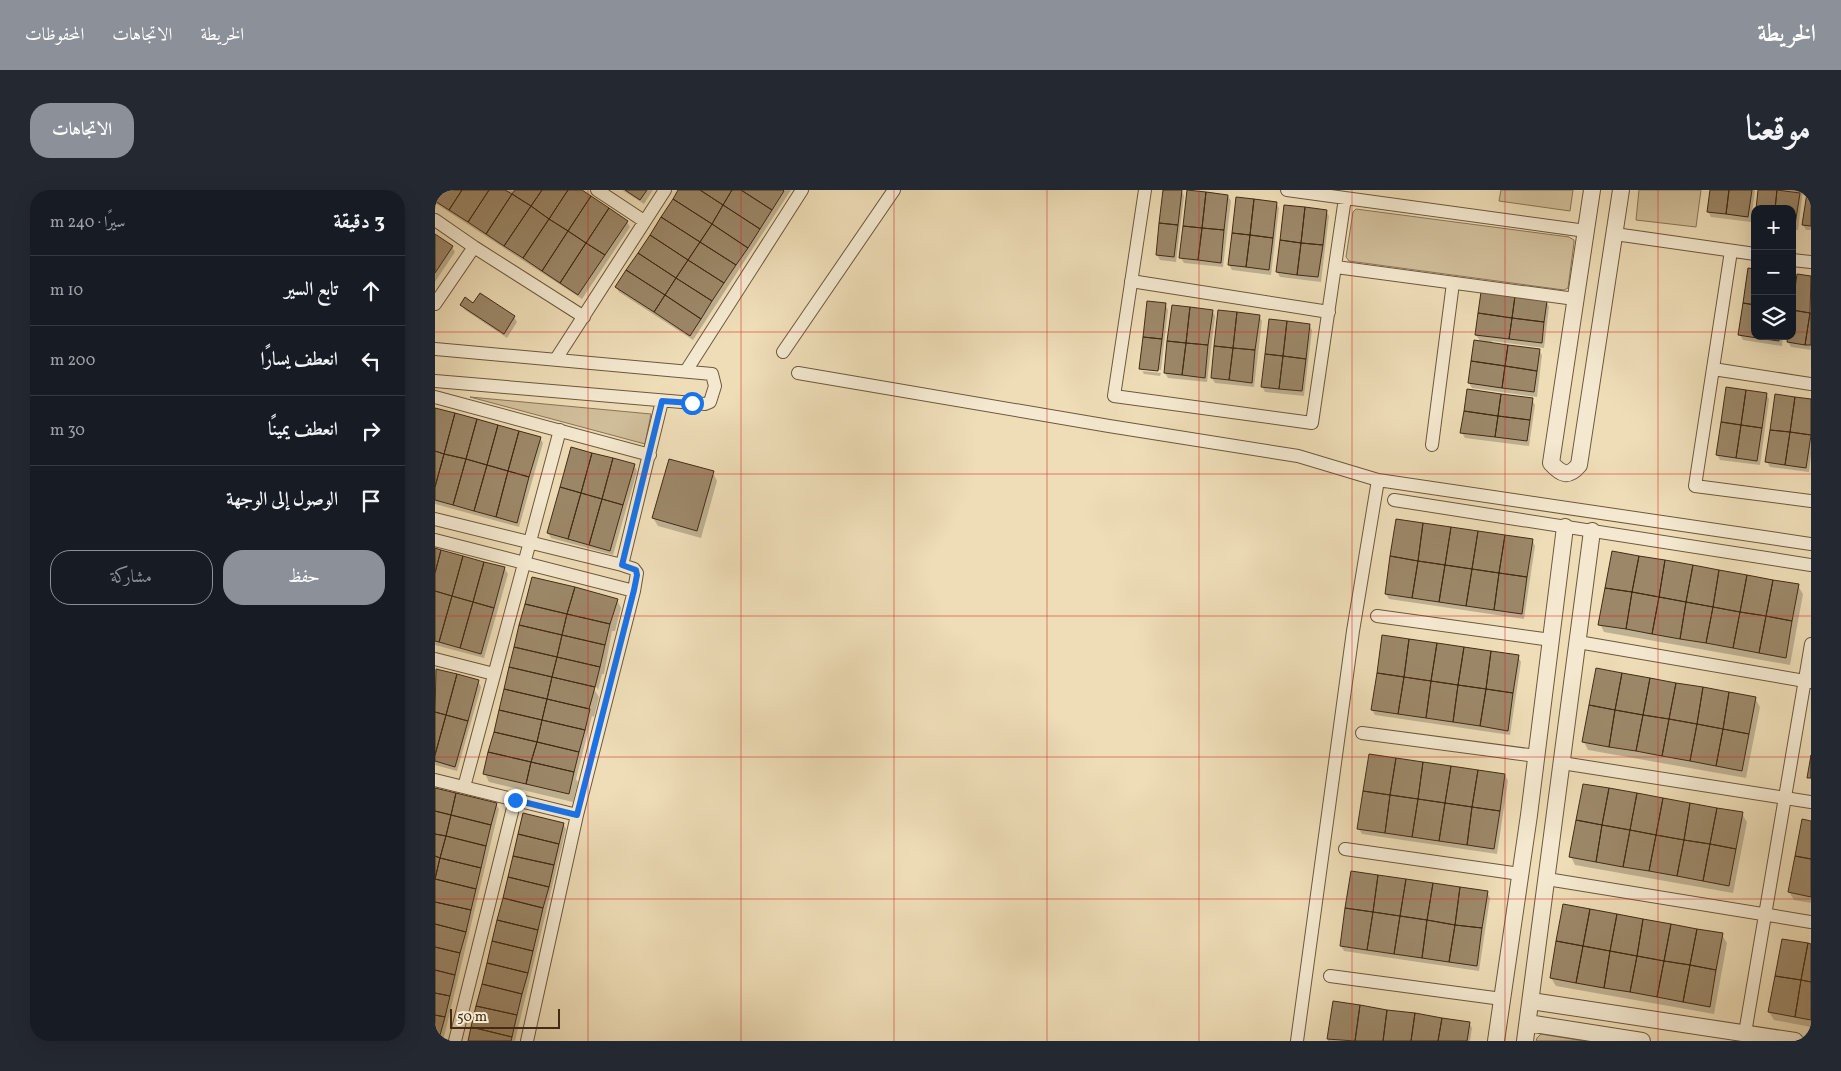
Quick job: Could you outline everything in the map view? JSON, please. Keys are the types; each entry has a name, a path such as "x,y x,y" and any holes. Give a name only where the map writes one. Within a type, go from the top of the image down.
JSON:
{"street":[{"path":"597,190 644,221"},
{"path":"556,359 665,190"},
{"path":"686,370 802,190"},
{"path":"783,352 894,190"},
{"path":"1145,190 1114,396 1312,424 1345,198"},
{"path":"1287,190 1586,232"},
{"path":"1592,190 1551,463 1564,473 1573,472 1579,465 1621,190"},
{"path":"435,220 584,317"},
{"path":"1615,234 1751,254"},
{"path":"435,304 474,247"},
{"path":"1731,251 1695,486 1811,501"},
{"path":"1796,260 1811,262"},
{"path":"1336,267 1575,299"},
{"path":"1131,281 1329,312"},
{"path":"1432,445 1453,283"},
{"path":"435,349 686,370 712,374 715,386 710,402 705,404 435,381"},
{"path":"1713,369 1811,384"},
{"path":"798,374 1299,456 1378,480 1811,544"},
{"path":"435,397 650,455"},
{"path":"622,565 662,401"},
{"path":"464,787 559,430"},
{"path":"1297,1041 1352,640 1378,480"},
{"path":"1394,500 1811,565"},
{"path":"435,519 530,544 622,565 636,570 637,575 577,815 527,1041"},
{"path":"1496,1041 1529,815 1565,527"},
{"path":"1525,1041 1592,531"},
{"path":"435,540 634,590"},
{"path":"1377,616 1551,640"},
{"path":"1578,642 1808,681"},
{"path":"1745,1033 1785,798 1808,681 1811,644"},
{"path":"435,659 494,674"},
{"path":"1361,732 1536,756"},
{"path":"1562,763 1811,802"},
{"path":"435,780 577,815"},
{"path":"455,1041 515,800"},
{"path":"1529,815 1555,818"},
{"path":"1345,849 1520,874"},
{"path":"1547,879 1811,922"},
{"path":"1330,976 1503,998"},
{"path":"1531,1001 1795,1041"},
{"path":"1528,1023 1642,1041"}],"shaded area":[{"path":"1501,190 1573,190 1570,211 1499,201"},
{"path":"1639,190 1701,190 1696,227 1636,220"},
{"path":"1356,209 1569,237 1574,240 1574,243 1568,288 1564,290 1349,261 1346,257 1353,212"},
{"path":"470,397 651,414 645,444"},
{"path":"1541,1034 1584,1041 1536,1041"}],"building":[{"path":"436,190 462,190 449,210 435,201"},
{"path":"462,190 489,190 468,222 449,210"},
{"path":"489,190 505,190 512,194 486,234 468,222"},
{"path":"515,190 542,190 531,206 512,194"},
{"path":"542,190 568,190 549,219 531,206"},
{"path":"568,190 582,190 591,196 568,231 549,219"},
{"path":"625,190 647,190 640,200"},
{"path":"678,190 700,190 723,205 712,224 673,199"},
{"path":"700,190 732,190 723,205"},
{"path":"732,190 741,190 772,210 760,229 723,205"},
{"path":"741,190 783,190 784,191 772,210"},
{"path":"1163,190 1182,190 1178,225 1159,223"},
{"path":"1187,190 1206,192 1202,228 1183,226"},
{"path":"1710,190 1729,190 1726,214 1707,212"},
{"path":"1729,190 1752,190 1748,217 1726,214"},
{"path":"1758,190 1777,190 1775,205 1756,205"},
{"path":"1777,190 1800,193 1796,219 1796,205 1775,205"},
{"path":"1206,192 1228,195 1224,230 1202,228"},
{"path":"1807,193 1811,193 1811,226 1802,225"},
{"path":"512,194 531,206 504,246 486,234"},
{"path":"591,196 609,208 586,243 568,231"},
{"path":"1236,197 1254,199 1250,235 1232,233"},
{"path":"673,199 712,224 700,242 661,217"},
{"path":"1254,199 1277,202 1273,238 1250,235"},
{"path":"723,205 760,229 748,248 712,224"},
{"path":"1284,205 1305,207 1301,243 1280,240"},
{"path":"531,206 549,219 523,258 504,246"},
{"path":"1305,207 1327,210 1323,245 1301,243"},
{"path":"609,208 628,221 605,255 586,243"},
{"path":"661,217 700,242 688,260 650,235"},
{"path":"549,219 568,231 542,271 523,258"},
{"path":"1159,223 1178,225 1174,257 1156,255"},
{"path":"712,224 748,248 736,265 700,242"},
{"path":"1183,226 1202,228 1198,260 1179,258"},
{"path":"1202,228 1224,230 1221,263 1198,260"},
{"path":"568,231 586,243 560,283 542,271"},
{"path":"1232,233 1250,235 1246,267 1228,265"},
{"path":"435,234 453,246 435,273"},
{"path":"650,235 688,260 676,278 638,253"},
{"path":"1250,235 1273,238 1269,270 1246,267"},
{"path":"1280,240 1301,243 1297,275 1276,272"},
{"path":"700,242 736,265 724,283 688,260"},
{"path":"586,243 605,255 578,295 560,283"},
{"path":"1301,243 1323,245 1318,277 1297,275"},
{"path":"638,253 676,278 665,295 626,270"},
{"path":"688,260 724,283 712,301 676,278"},
{"path":"1748,268 1751,268 1751,304 1743,303"},
{"path":"626,270 665,295 654,312 615,287"},
{"path":"1797,274 1811,276 1810,313 1796,311"},
{"path":"676,278 712,301 701,319 665,295"},
{"path":"1481,292 1515,296 1512,318 1478,313"},
{"path":"480,293 515,316 504,334 460,305 465,297 473,303"},
{"path":"665,295 701,319 690,336 654,312"},
{"path":"1515,296 1547,301 1544,322 1512,318"},
{"path":"1147,301 1166,303 1162,339 1143,337"},
{"path":"1743,303 1751,304 1751,337 1738,335"},
{"path":"1172,305 1190,307 1186,343 1167,341"},
{"path":"1190,307 1213,310 1208,345 1186,343"},
{"path":"1218,310 1237,312 1233,348 1214,346"},
{"path":"1796,311 1810,313 1805,345 1787,342 1787,340 1796,340"},
{"path":"1237,312 1260,315 1255,350 1233,348"},
{"path":"1478,313 1512,318 1509,339 1475,335"},
{"path":"1810,313 1811,345 1805,345"},
{"path":"1512,318 1544,322 1542,343 1509,339"},
{"path":"1269,319 1287,321 1283,356 1265,354"},
{"path":"1287,321 1310,324 1306,359 1283,356"},
{"path":"1143,337 1162,339 1158,371 1139,369"},
{"path":"1474,340 1508,345 1505,366 1471,361"},
{"path":"1167,341 1186,343 1182,375 1164,373"},
{"path":"1186,343 1208,345 1205,378 1182,375"},
{"path":"1508,345 1540,349 1537,371 1505,366"},
{"path":"1214,346 1233,348 1229,380 1211,378"},
{"path":"1233,348 1255,350 1252,383 1229,380"},
{"path":"1265,354 1283,356 1279,389 1261,387"},
{"path":"1283,356 1306,359 1302,391 1279,389"},
{"path":"1471,361 1505,366 1502,388 1468,383"},
{"path":"1505,366 1537,371 1534,392 1502,388"},
{"path":"1726,387 1746,390 1741,425 1721,422"},
{"path":"1467,389 1501,394 1498,416 1464,411"},
{"path":"1746,390 1767,393 1762,428 1741,425"},
{"path":"1501,394 1533,398 1530,420 1498,416"},
{"path":"1775,394 1795,397 1790,432 1770,430"},
{"path":"1795,397 1811,399 1811,435 1790,432"},
{"path":"435,408 455,413 444,454 435,451"},
{"path":"1464,411 1498,416 1495,437 1460,433"},
{"path":"455,413 477,419 466,459 444,454"},
{"path":"1498,416 1530,420 1527,441 1495,437"},
{"path":"477,419 498,425 487,465 466,459"},
{"path":"1721,422 1741,425 1736,458 1716,455"},
{"path":"498,425 519,431 508,471 487,465"},
{"path":"1741,425 1762,428 1757,461 1736,458"},
{"path":"1770,430 1790,432 1785,465 1765,462"},
{"path":"519,431 541,437 529,477 508,471"},
{"path":"1790,432 1811,435 1806,468 1785,465"},
{"path":"571,447 592,453 581,493 560,487"},
{"path":"435,451 444,454 435,487"},
{"path":"592,453 613,458 602,499 581,493"},
{"path":"444,454 466,459 453,505 435,500 435,487"},
{"path":"613,458 635,464 623,505 602,499"},
{"path":"466,459 487,465 474,511 453,505"},
{"path":"669,459 714,471 697,531 652,518"},
{"path":"487,465 508,471 496,517 474,511"},
{"path":"508,471 529,477 517,523 496,517"},
{"path":"560,487 581,493 568,539 547,533"},
{"path":"581,493 602,499 589,545 568,539"},
{"path":"602,499 623,505 610,551 589,545"},
{"path":"1396,519 1423,523 1418,561 1390,556"},
{"path":"1423,523 1451,527 1445,565 1418,561"},
{"path":"1451,527 1478,531 1472,569 1445,565"},
{"path":"1478,531 1505,535 1499,573 1472,569"},
{"path":"1505,535 1533,539 1527,577 1499,573"},
{"path":"435,548 441,550 435,573"},
{"path":"441,550 463,556 452,596 435,591 435,573"},
{"path":"1612,551 1639,556 1632,592 1605,588"},
{"path":"463,556 484,562 473,602 452,596"},
{"path":"1390,556 1418,561 1412,598 1385,594"},
{"path":"1639,556 1665,560 1659,597 1632,592"},
{"path":"1665,560 1693,565 1686,602 1659,597"},
{"path":"1418,561 1445,565 1439,602 1412,598"},
{"path":"484,562 505,567 494,608 473,602"},
{"path":"1445,565 1472,569 1466,606 1439,602"},
{"path":"1693,565 1719,570 1713,607 1686,602"},
{"path":"1472,569 1499,573 1494,610 1466,606"},
{"path":"1719,570 1747,575 1740,612 1713,607"},
{"path":"1499,573 1527,577 1522,614 1494,610"},
{"path":"1747,575 1773,580 1766,616 1740,612"},
{"path":"532,577 575,587 567,614 525,604"},
{"path":"1773,580 1799,584 1792,621 1766,616"},
{"path":"575,587 618,599 610,624 567,614"},
{"path":"1605,588 1632,592 1626,629 1598,625"},
{"path":"435,591 452,596 439,642 435,641"},
{"path":"1632,592 1659,597 1652,634 1626,629"},
{"path":"452,596 473,602 460,648 439,642"},
{"path":"1659,597 1686,602 1680,639 1652,634"},
{"path":"473,602 494,608 481,654 460,648"},
{"path":"1686,602 1713,607 1706,643 1680,639"},
{"path":"525,604 567,614 562,635 519,625"},
{"path":"1713,607 1740,612 1733,648 1706,643"},
{"path":"1740,612 1766,616 1759,653 1733,648"},
{"path":"567,614 610,624 605,645 562,635"},
{"path":"1766,616 1792,621 1786,658 1759,653"},
{"path":"519,625 562,635 557,657 514,647"},
{"path":"562,635 605,645 600,667 557,657"},
{"path":"1382,635 1409,639 1404,677 1377,673"},
{"path":"1409,639 1437,643 1431,681 1404,677"},
{"path":"1437,643 1464,647 1458,685 1431,681"},
{"path":"514,647 557,657 552,677 509,667"},
{"path":"1464,647 1491,651 1486,689 1458,685"},
{"path":"1491,651 1519,655 1513,693 1486,689"},
{"path":"557,657 600,667 595,687 552,677"},
{"path":"509,667 552,677 547,699 504,689"},
{"path":"1596,668 1622,673 1615,710 1589,705"},
{"path":"436,669 457,674 446,715 435,712"},
{"path":"1377,673 1404,677 1398,714 1371,710"},
{"path":"1622,673 1650,678 1643,715 1615,710"},
{"path":"457,674 479,680 468,721 446,715"},
{"path":"552,677 595,687 589,709 547,699"},
{"path":"1404,677 1431,681 1426,718 1398,714"},
{"path":"1650,678 1676,683 1669,719 1643,715"},
{"path":"1431,681 1458,685 1453,722 1426,718"},
{"path":"1676,683 1703,687 1697,724 1669,719"},
{"path":"1458,685 1486,689 1480,726 1453,722"},
{"path":"1703,687 1729,692 1723,729 1697,724"},
{"path":"504,689 547,699 542,720 499,710"},
{"path":"1486,689 1513,693 1508,731 1480,726"},
{"path":"1729,692 1756,697 1749,734 1723,729"},
{"path":"547,699 590,709 585,730 542,720"},
{"path":"1589,705 1615,710 1609,747 1582,742"},
{"path":"499,710 542,720 537,742 494,732"},
{"path":"1615,710 1643,715 1636,751 1609,747"},
{"path":"435,712 446,715 435,755"},
{"path":"446,715 468,721 455,767 435,761"},
{"path":"1643,715 1669,719 1662,756 1636,751"},
{"path":"1669,719 1697,724 1690,761 1662,756"},
{"path":"542,720 585,730 579,752 537,742"},
{"path":"1697,724 1723,729 1716,766 1690,761"},
{"path":"1723,729 1749,734 1742,771 1716,766"},
{"path":"494,732 537,742 531,762 488,752"},
{"path":"537,742 579,752 574,772 531,762"},
{"path":"488,752 531,762 526,784 483,774"},
{"path":"1369,754 1396,758 1390,795 1363,791"},
{"path":"1811,755 1811,778 1807,778"},
{"path":"1396,758 1423,762 1418,799 1390,795"},
{"path":"531,762 574,772 569,794 526,784"},
{"path":"1423,762 1451,766 1445,803 1418,799"},
{"path":"1451,766 1478,770 1472,807 1445,803"},
{"path":"1478,770 1505,774 1500,811 1472,807"},
{"path":"1583,784 1609,788 1602,825 1576,820"},
{"path":"435,788 456,793 451,815 435,811"},
{"path":"1609,788 1637,793 1630,830 1602,825"},
{"path":"1363,791 1390,795 1385,833 1357,829"},
{"path":"456,793 497,803 491,825 451,815"},
{"path":"1637,793 1663,798 1656,835 1630,830"},
{"path":"1390,795 1418,799 1412,837 1385,833"},
{"path":"1663,798 1690,803 1684,840 1656,835"},
{"path":"1418,799 1445,803 1439,841 1412,837"},
{"path":"1445,803 1472,807 1467,845 1439,841"},
{"path":"1690,803 1717,808 1710,844 1684,840"},
{"path":"1472,807 1500,811 1494,849 1467,845"},
{"path":"1717,808 1743,812 1736,849 1710,844"},
{"path":"435,811 451,815 446,836 435,834"},
{"path":"523,813 564,823 559,844 518,834"},
{"path":"451,815 491,825 486,846 446,836"},
{"path":"1802,819 1811,821 1811,859 1795,856"},
{"path":"1576,820 1602,825 1596,862 1569,857"},
{"path":"1602,825 1630,830 1623,867 1596,862"},
{"path":"1630,830 1656,835 1649,871 1623,867"},
{"path":"435,834 446,836 440,858 435,856"},
{"path":"518,834 559,844 554,865 513,856"},
{"path":"1656,835 1684,840 1677,876 1649,871"},
{"path":"446,836 486,846 481,868 440,858"},
{"path":"1684,840 1710,844 1703,881 1677,876"},
{"path":"1710,844 1736,849 1729,886 1703,881"},
{"path":"435,856 440,858 435,879"},
{"path":"513,856 554,865 549,887 508,877"},
{"path":"1795,856 1811,859 1811,897 1788,892"},
{"path":"440,858 481,868 476,889 435,879"},
{"path":"1351,871 1378,875 1373,912 1345,908"},
{"path":"1378,875 1406,879 1400,916 1373,912"},
{"path":"508,877 549,887 543,908 503,898"},
{"path":"435,879 476,889 471,910 435,902"},
{"path":"1406,879 1433,883 1427,920 1400,916"},
{"path":"1433,883 1460,887 1455,925 1427,920"},
{"path":"1460,887 1488,891 1482,928 1455,925"},
{"path":"503,898 543,908 538,930 497,920"},
{"path":"435,902 471,910 466,932 435,924"},
{"path":"1563,904 1590,909 1583,946 1556,941"},
{"path":"1345,908 1373,912 1367,950 1340,946"},
{"path":"1590,909 1617,914 1610,951 1583,946"},
{"path":"1373,912 1400,916 1394,954 1367,950"},
{"path":"1617,914 1643,919 1637,956 1610,951"},
{"path":"1400,916 1427,920 1422,958 1394,954"},
{"path":"1643,919 1671,924 1664,961 1637,956"},
{"path":"497,920 538,930 533,951 492,941"},
{"path":"1427,920 1455,925 1449,962 1422,958"},
{"path":"435,924 466,932 460,953 435,947"},
{"path":"1671,924 1697,929 1690,965 1664,961"},
{"path":"1455,925 1482,928 1477,966 1449,962"},
{"path":"1697,929 1723,933 1716,970 1690,965"},
{"path":"1782,939 1808,943 1801,980 1775,976"},
{"path":"492,941 533,951 528,973 487,963"},
{"path":"1556,941 1583,946 1576,983 1550,978"},
{"path":"1808,943 1811,944 1811,982 1801,980"},
{"path":"1583,946 1610,951 1604,988 1576,983"},
{"path":"435,947 460,953 455,975 435,970"},
{"path":"1610,951 1637,956 1630,992 1604,988"},
{"path":"1637,956 1664,961 1657,997 1630,992"},
{"path":"1664,961 1690,965 1683,1002 1657,997"},
{"path":"487,963 528,973 522,994 482,984"},
{"path":"1690,965 1716,970 1710,1007 1683,1002"},
{"path":"435,970 455,975 450,996 435,993"},
{"path":"1775,976 1801,980 1795,1017 1768,1012"},
{"path":"1801,980 1811,982 1811,1020 1795,1017"},
{"path":"482,984 522,994 517,1015 476,1006"},
{"path":"435,993 450,996 445,1017 435,1015"},
{"path":"1333,1001 1360,1005 1355,1041 1327,1039"},
{"path":"1360,1005 1387,1010 1383,1041 1355,1041"},
{"path":"476,1006 517,1015 512,1037 471,1027"},
{"path":"1387,1010 1415,1013 1411,1041 1383,1041"},
{"path":"1415,1013 1442,1018 1438,1041 1411,1041"},
{"path":"435,1015 445,1017 439,1039 435,1038"},
{"path":"1442,1018 1470,1022 1467,1041 1438,1041"},
{"path":"471,1027 512,1037 511,1041 468,1041"}],"route":[{"path":"515,800 577,815 634,590 636,570 622,565 662,401 692,403"}]}
